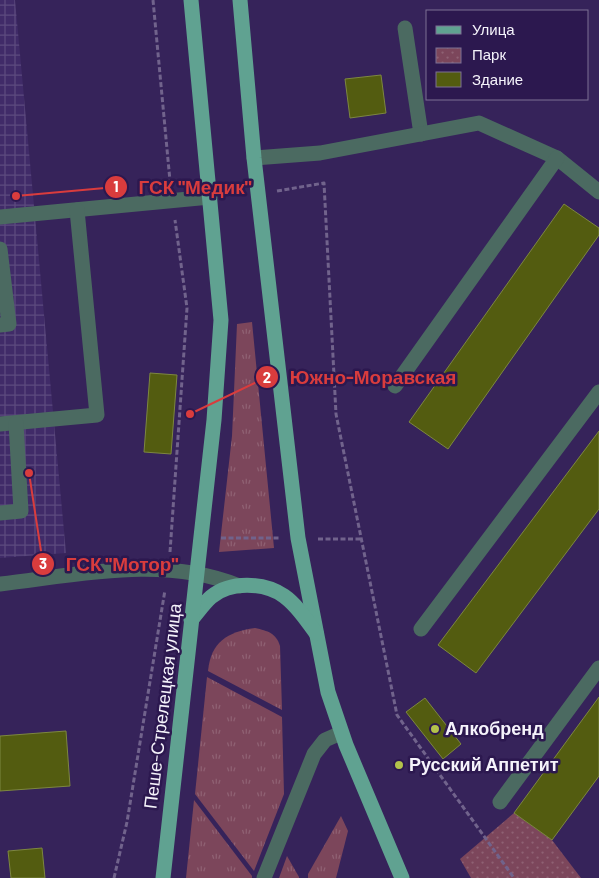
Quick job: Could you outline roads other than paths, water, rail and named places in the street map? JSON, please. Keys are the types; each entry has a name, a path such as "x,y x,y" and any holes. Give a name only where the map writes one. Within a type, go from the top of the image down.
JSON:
{"main road":[{"name":"Пеше-Стрелецкая улица","path":"163,878 191,620 202,538 214,420 221,320 191,0"},
{"path":"240,0 254,158 298,538 319,637 328,692 341,733 402,878"},
{"path":"191,620 211,597 226,587 265,588 283,595 298,610 319,637"}],"street":[{"path":"405,28 421,134"},
{"path":"254,158 320,152 479,123 557,158 599,192"},
{"path":"395,386 557,158"},
{"path":"0,217 210,197"},
{"path":"0,424 97,415 77,210"},
{"path":"0,249 9,324 0,325"},
{"path":"421,629 599,392"},
{"path":"0,513 21,511 16,423"},
{"path":"0,584 128,569 198,573 222,578 240,586"},
{"path":"500,802 599,668"},
{"path":"264,878 314,754 325,740 341,733"}],"place":[{"name":"ГСК \"Медик\"","path":"16,196"},
{"name":"Южно-Моравская","path":"190,414"},
{"name":"ГСК \"Мотор\"","path":"29,473"},
{"name":"Алкобренд","path":"435,729"},
{"name":"Русский Аппетит","path":"399,765"}]}
